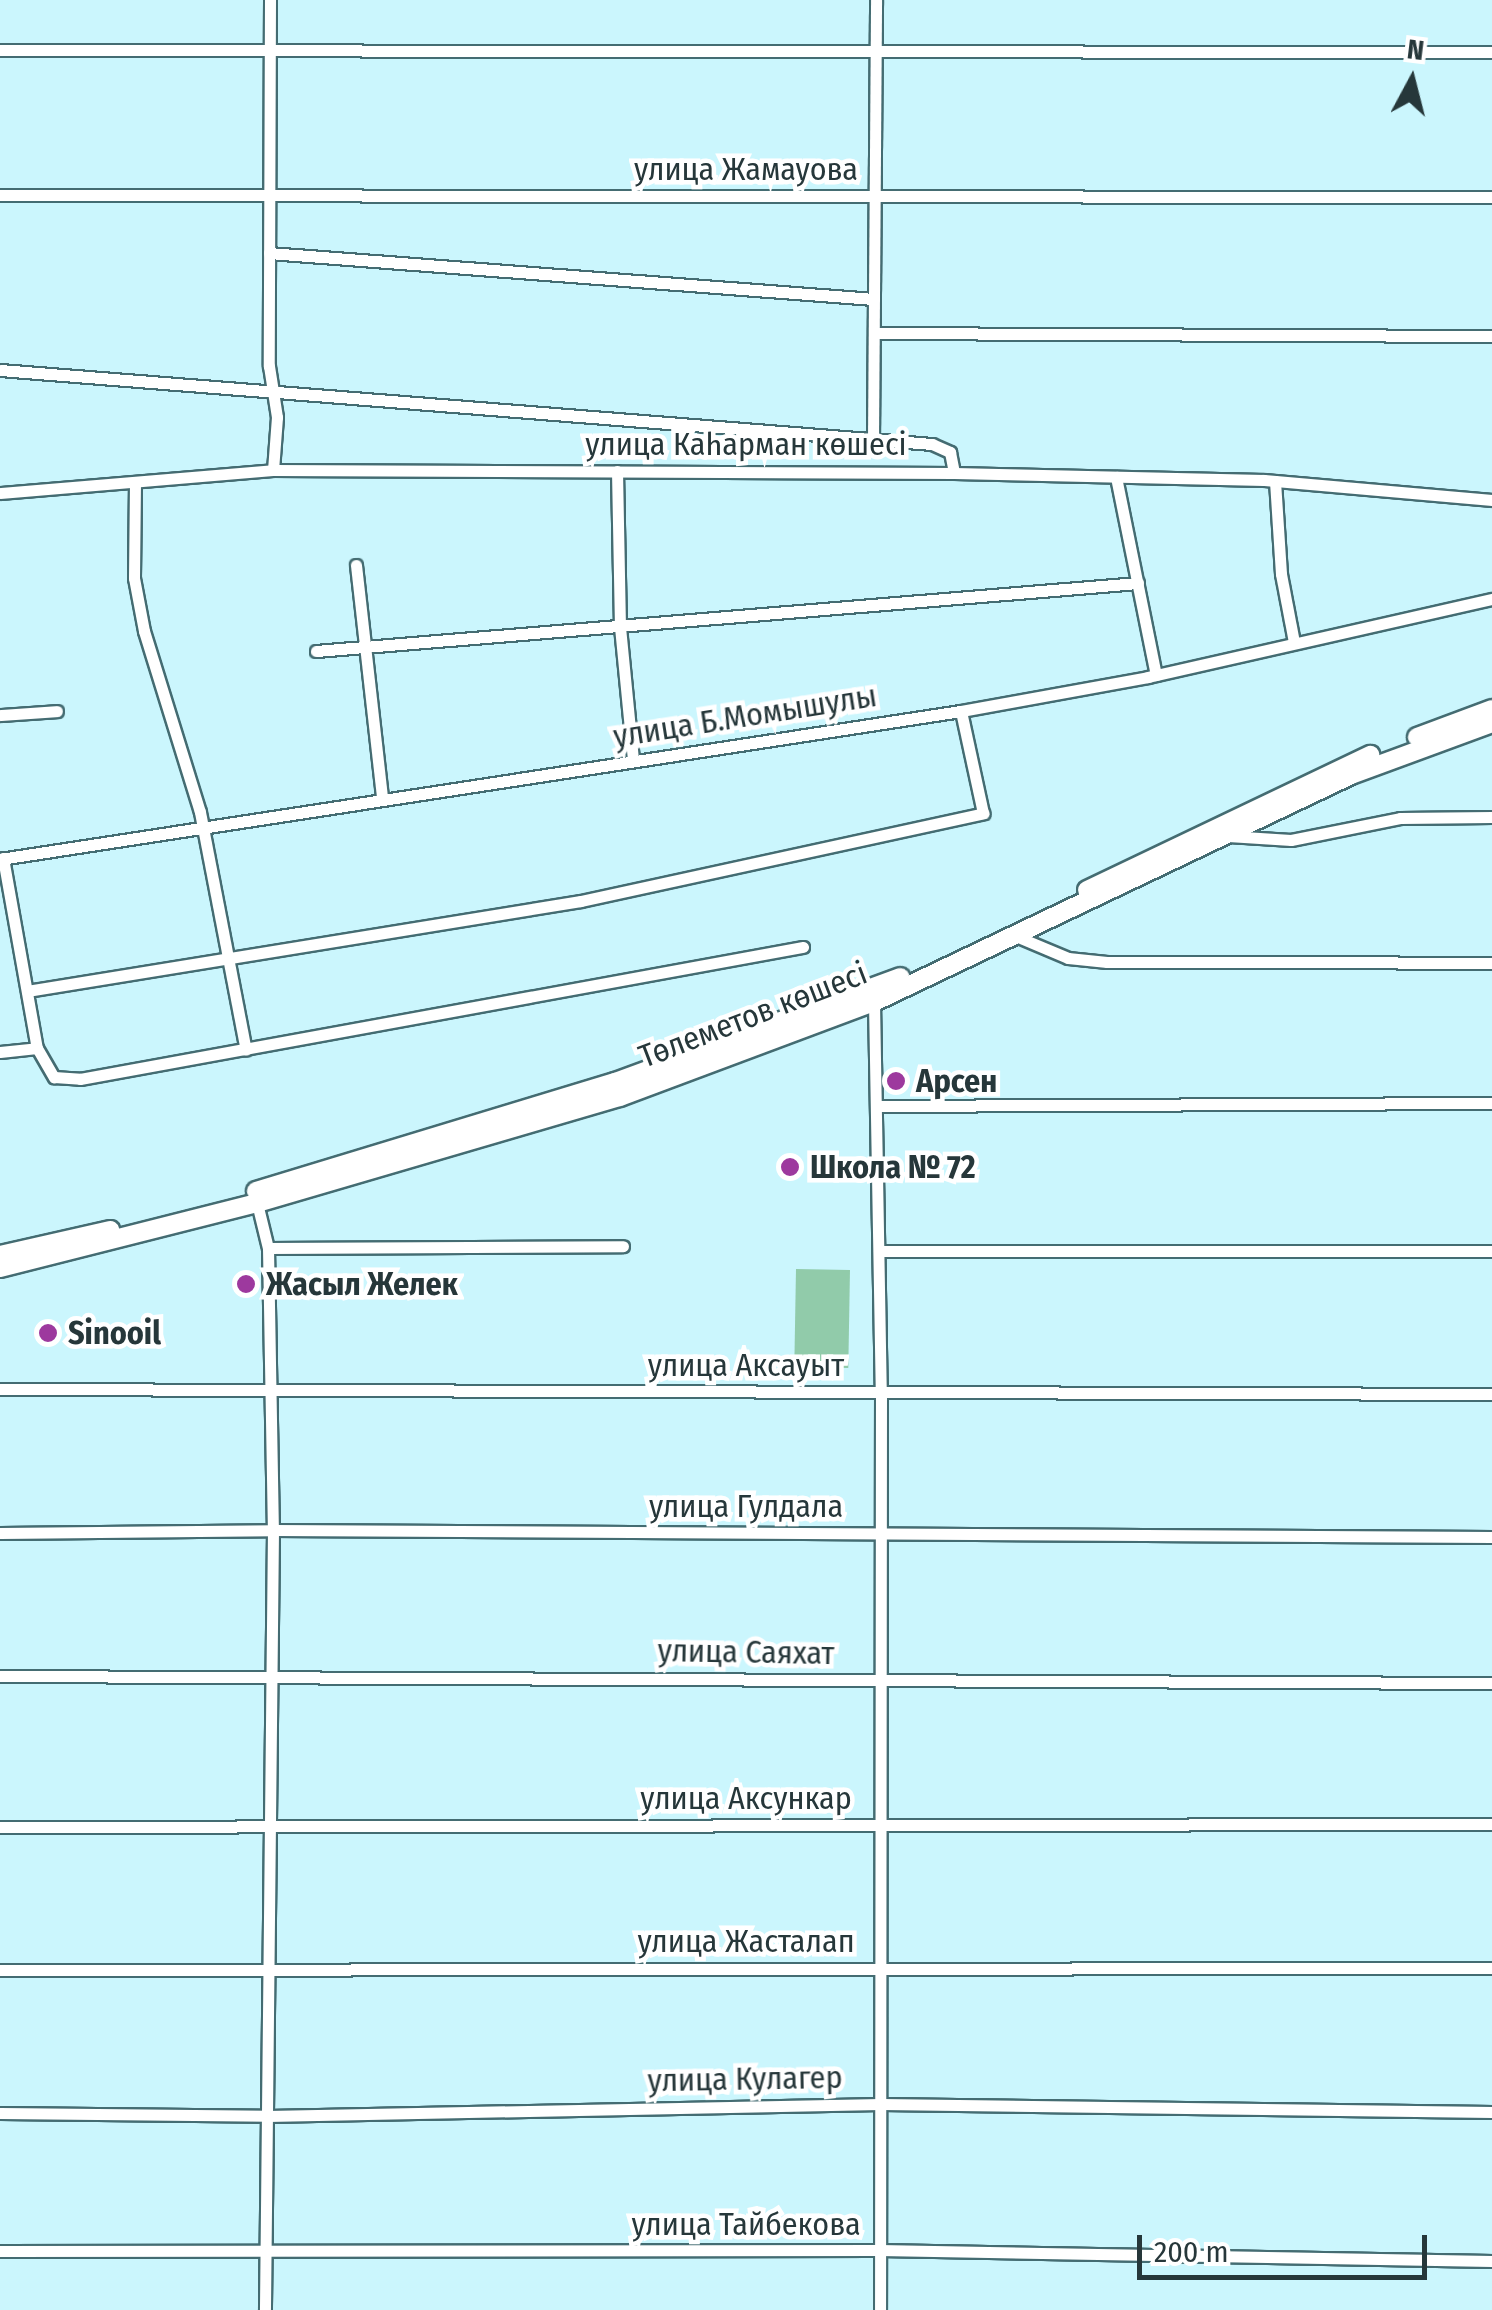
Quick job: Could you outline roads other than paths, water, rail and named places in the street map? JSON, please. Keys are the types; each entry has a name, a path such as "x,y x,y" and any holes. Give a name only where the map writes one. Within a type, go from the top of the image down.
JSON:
{"main road":[{"name":"Төлеметов көшесі","path":"0,1268 257,1203 601,1103 874,1002 1018,937 1347,763 1492,709"},
{"name":"Төлеметов көшесі","path":"0,1256 248,1193 616,1082 873,989 1223,830 1351,775 1492,722"}],"street":[{"path":"270,0 268,196 272,390 277,417 273,470"},
{"path":"873,439 876,0"},
{"path":"0,50 1492,52"},
{"name":"улица Жамауова","path":"0,195 1492,197"},
{"path":"269,254 874,299"},
{"path":"874,334 1492,336"},
{"path":"0,370 932,444 950,452 954,473"},
{"name":"улица Каһарман көшесі","path":"0,493 273,470 617,471 954,473 1276,481 1492,500"},
{"path":"617,471 620,627 634,760"},
{"path":"1116,477 1156,675"},
{"path":"1276,481 1281,574 1294,642"},
{"path":"135,482 134,578 141,614 202,826 246,1050"},
{"path":"356,565 382,798"},
{"path":"316,651 1138,584"},
{"name":"улица Б.Момышулы","path":"2,858 961,710 1156,675 1492,599"},
{"path":"27,991 582,901 983,813 961,710"},
{"path":"0,715 57,711"},
{"path":"1223,830 1291,840 1400,818 1492,817"},
{"path":"2,858 37,1048 46,1068 62,1081 803,947"},
{"path":"1018,937 1068,958 1107,962 1492,963"},
{"path":"874,1002 881,1393 880,2310"},
{"path":"0,1052 37,1048"},
{"path":"876,1106 1492,1103"},
{"path":"257,1203 268,1248 273,1530 265,2310"},
{"path":"268,1248 624,1246"},
{"path":"879,1251 1492,1251"},
{"name":"улица Аксауыт","path":"0,1389 1492,1394"},
{"name":"улица Гулдала","path":"0,1533 273,1530 1492,1537"},
{"name":"улица Саяхат","path":"0,1676 1492,1683"},
{"name":"улица Аксункар","path":"0,1827 267,1823 1492,1824"},
{"name":"улица Жасталап","path":"0,1970 1492,1968"},
{"name":"улица Кулагер","path":"0,2113 267,2116 881,2104 1492,2112"},
{"name":"улица Тайбекова","path":"0,2251 265,2254 879,2250 1492,2261"}],"place":[{"name":"Арсен","path":"896,1081"},
{"name":"Школа № 72","path":"790,1167"},
{"name":"Жасыл Желек","path":"246,1284"},
{"name":"Sinooil","path":"48,1333"}]}
